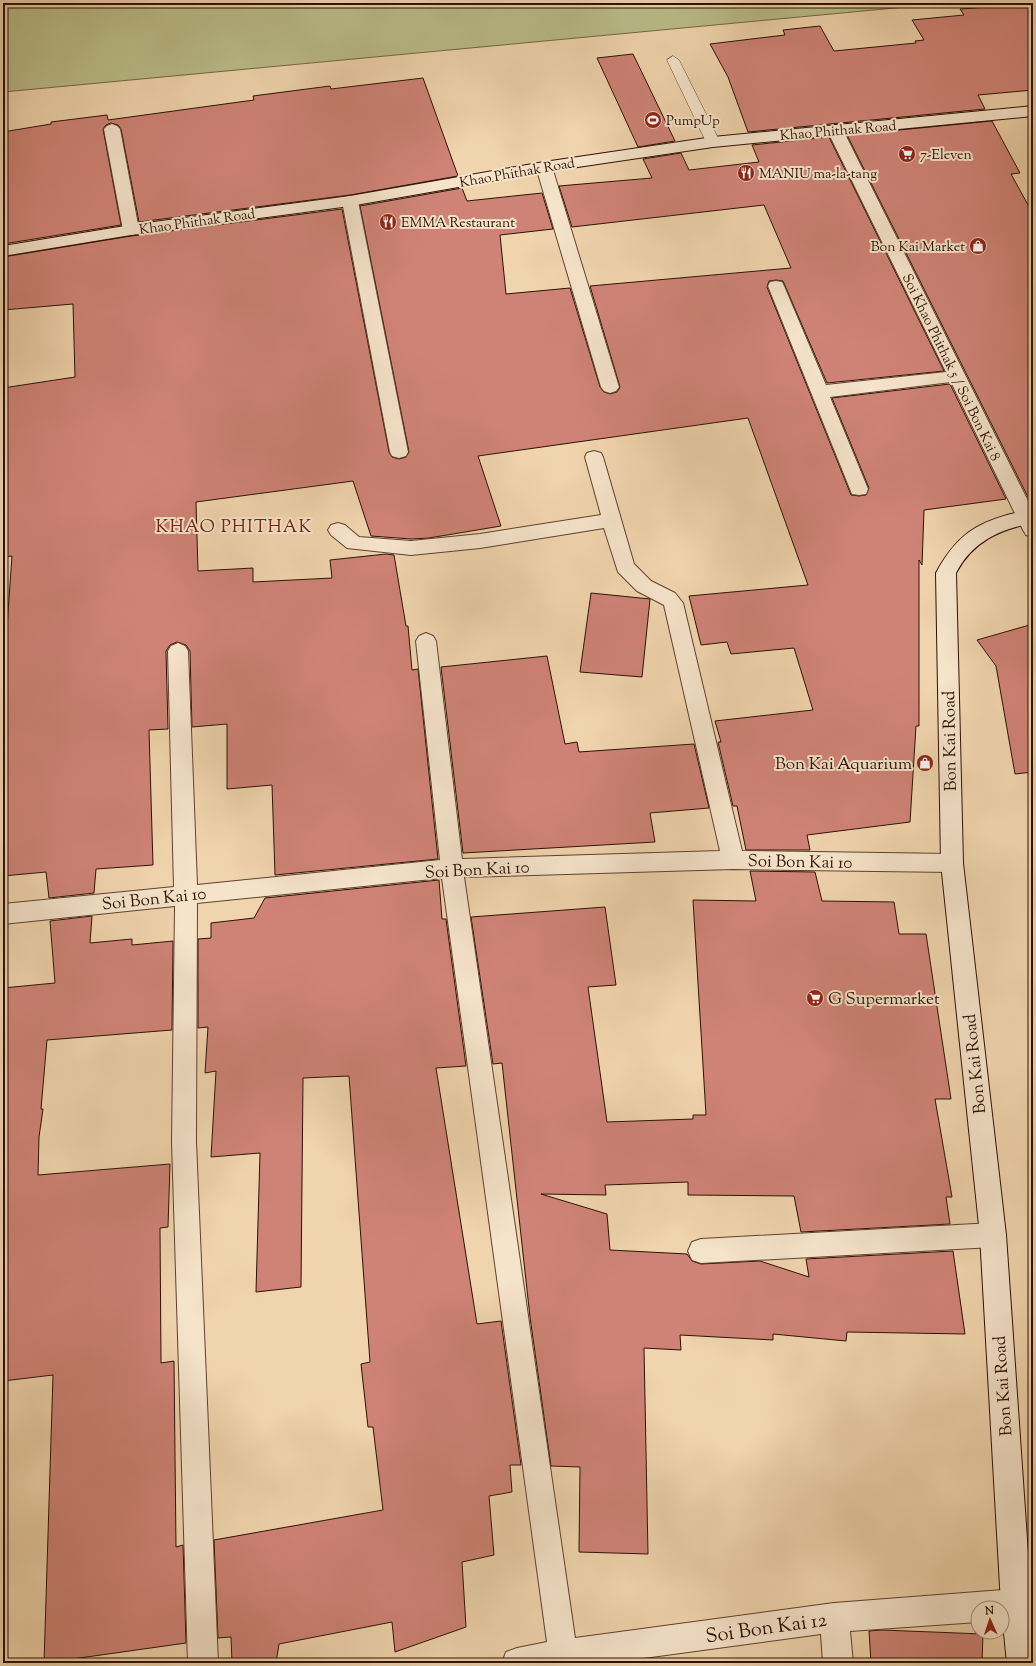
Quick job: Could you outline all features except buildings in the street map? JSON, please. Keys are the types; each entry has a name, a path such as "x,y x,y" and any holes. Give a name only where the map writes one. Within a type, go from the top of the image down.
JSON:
{"street":[{"name":"Khao Phithak Road","path":"3,251 131,230 350,201 544,167 713,142 1033,111"},
{"path":"112,129 131,230"},
{"name":"Soi Khao Phithak 5 / Soi Bon Kai 8","path":"835,130 1031,521"},
{"path":"544,167 610,387"},
{"path":"350,201 398,452"},
{"path":"776,286 859,489"},
{"path":"820,392 957,376"},
{"path":"594,457 626,567 638,581 652,591 664,594 673,603 733,860"},
{"path":"338,530 354,543 410,548 480,541 612,520"},
{"name":"Bon Kai Road","path":"1022,1663 1016,1604 993,1235 952,863 946,574 953,557 965,544 995,526 1031,521"},
{"path":"426,641 452,868 563,1654"},
{"path":"178,651 186,895 184,1142 203,1663"},
{"name":"Soi Bon Kai 10","path":"3,914 452,868 733,860 952,863"},
{"path":"701,1251 993,1235"},
{"name":"Soi Bon Kai 12","path":"517,1663 563,1654 834,1618 1016,1604"},
{"path":"834,1618 838,1663"}],"lane":[{"path":"673,60 713,142"}],"green space":[{"path":"3,3 948,3 3,92"}],"place":[{"name":"PumpUp","path":"653,120"},
{"name":"7-Eleven","path":"907,154"},
{"name":"MANIU ma-la-tang","path":"746,173"},
{"name":"EMMA Restaurant","path":"388,222"},
{"name":"Bon Kai Market","path":"978,246"},
{"name":"Bon Kai Aquarium","path":"925,763"},
{"name":"G Supermarket","path":"815,998"}],"district":[{"name":"KHAO PHITHAK","path":"234,526"}]}
